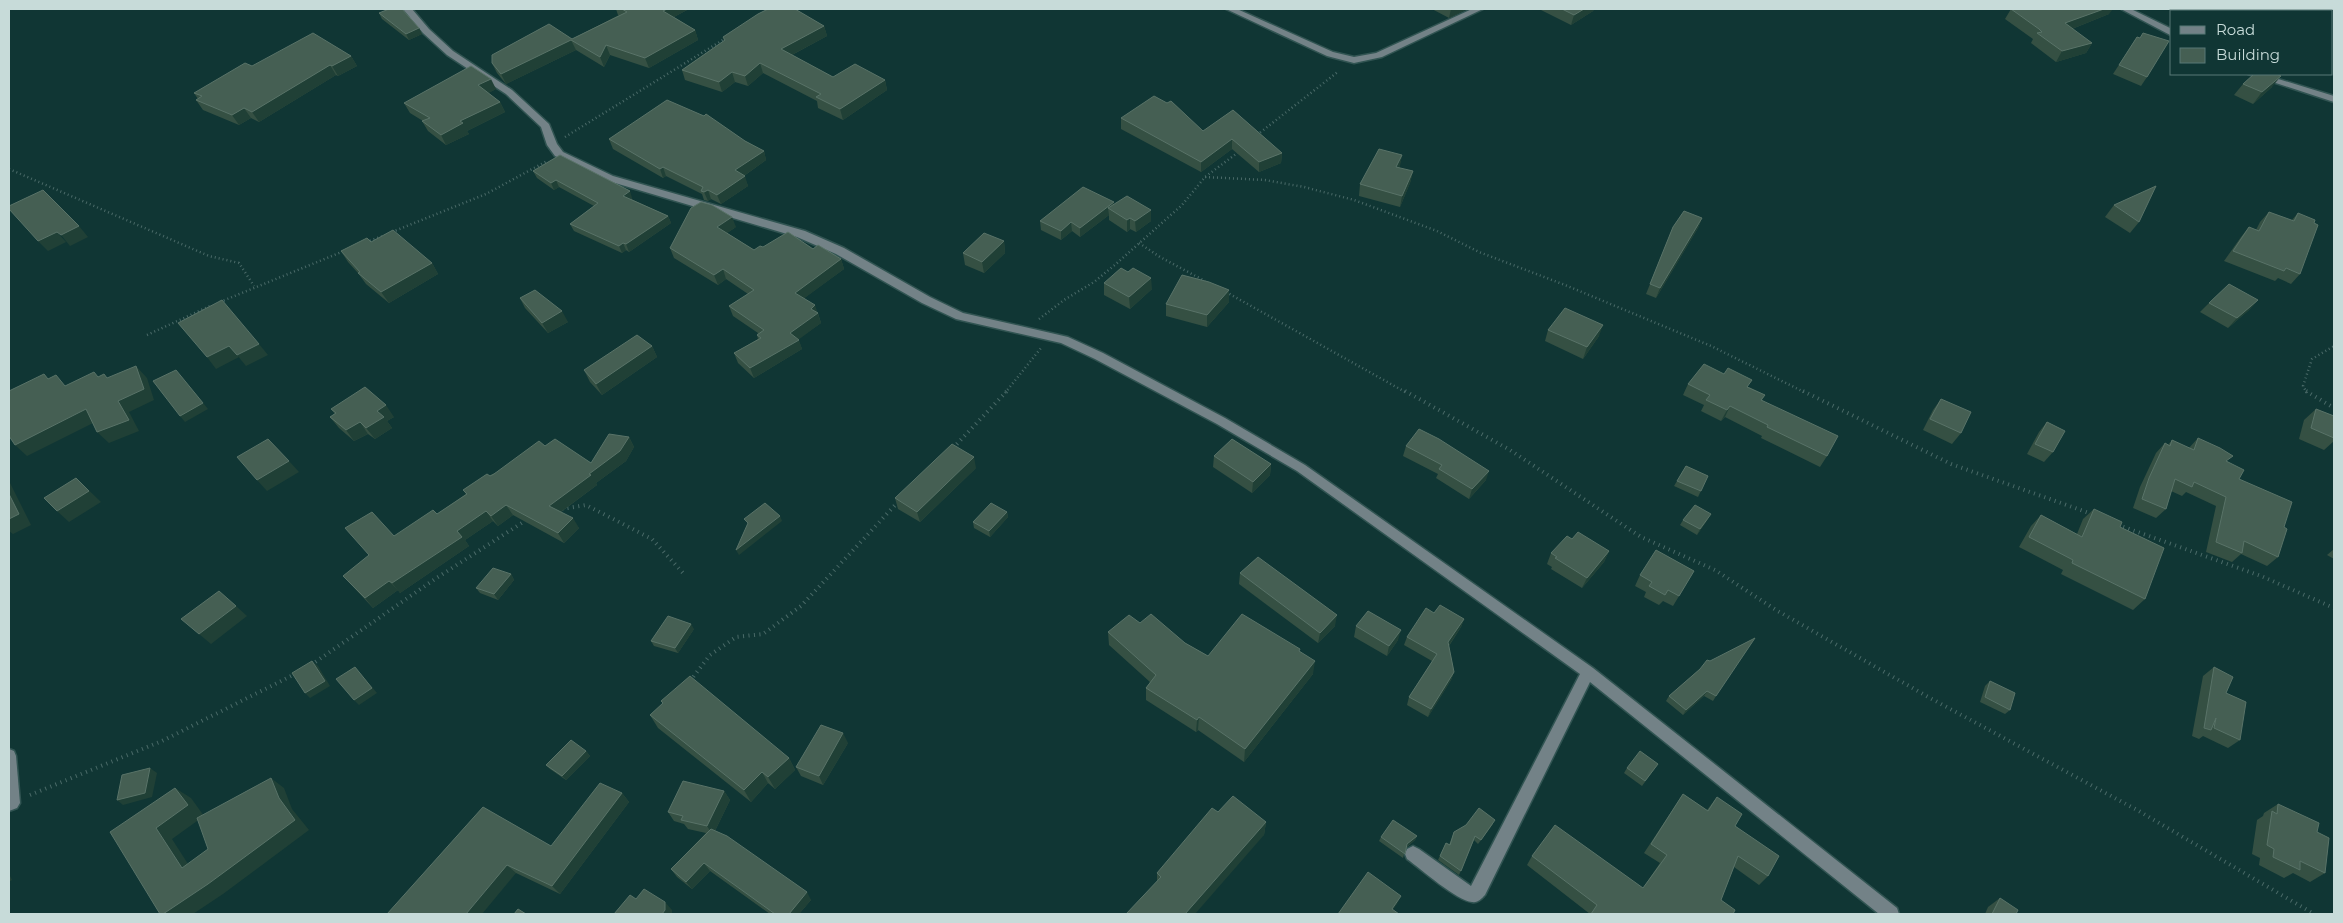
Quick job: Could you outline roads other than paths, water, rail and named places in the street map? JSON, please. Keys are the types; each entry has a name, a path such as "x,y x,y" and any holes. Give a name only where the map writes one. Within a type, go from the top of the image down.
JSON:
{"street":[{"path":"407,9 426,32 450,53 509,92 546,126 556,150 609,178 801,234 840,251 926,300 960,316 1064,340 1099,356 1221,421 1300,468 1386,527 1588,672 1891,914"},
{"path":"1230,9 1330,54 1354,60 1379,55 1479,9"},
{"path":"2125,9 2170,32"},
{"path":"2256,75 2334,99"},
{"path":"1413,854 1466,893 1474,895 1479,890 1588,672"},
{"path":"9,756 10,803"}]}
